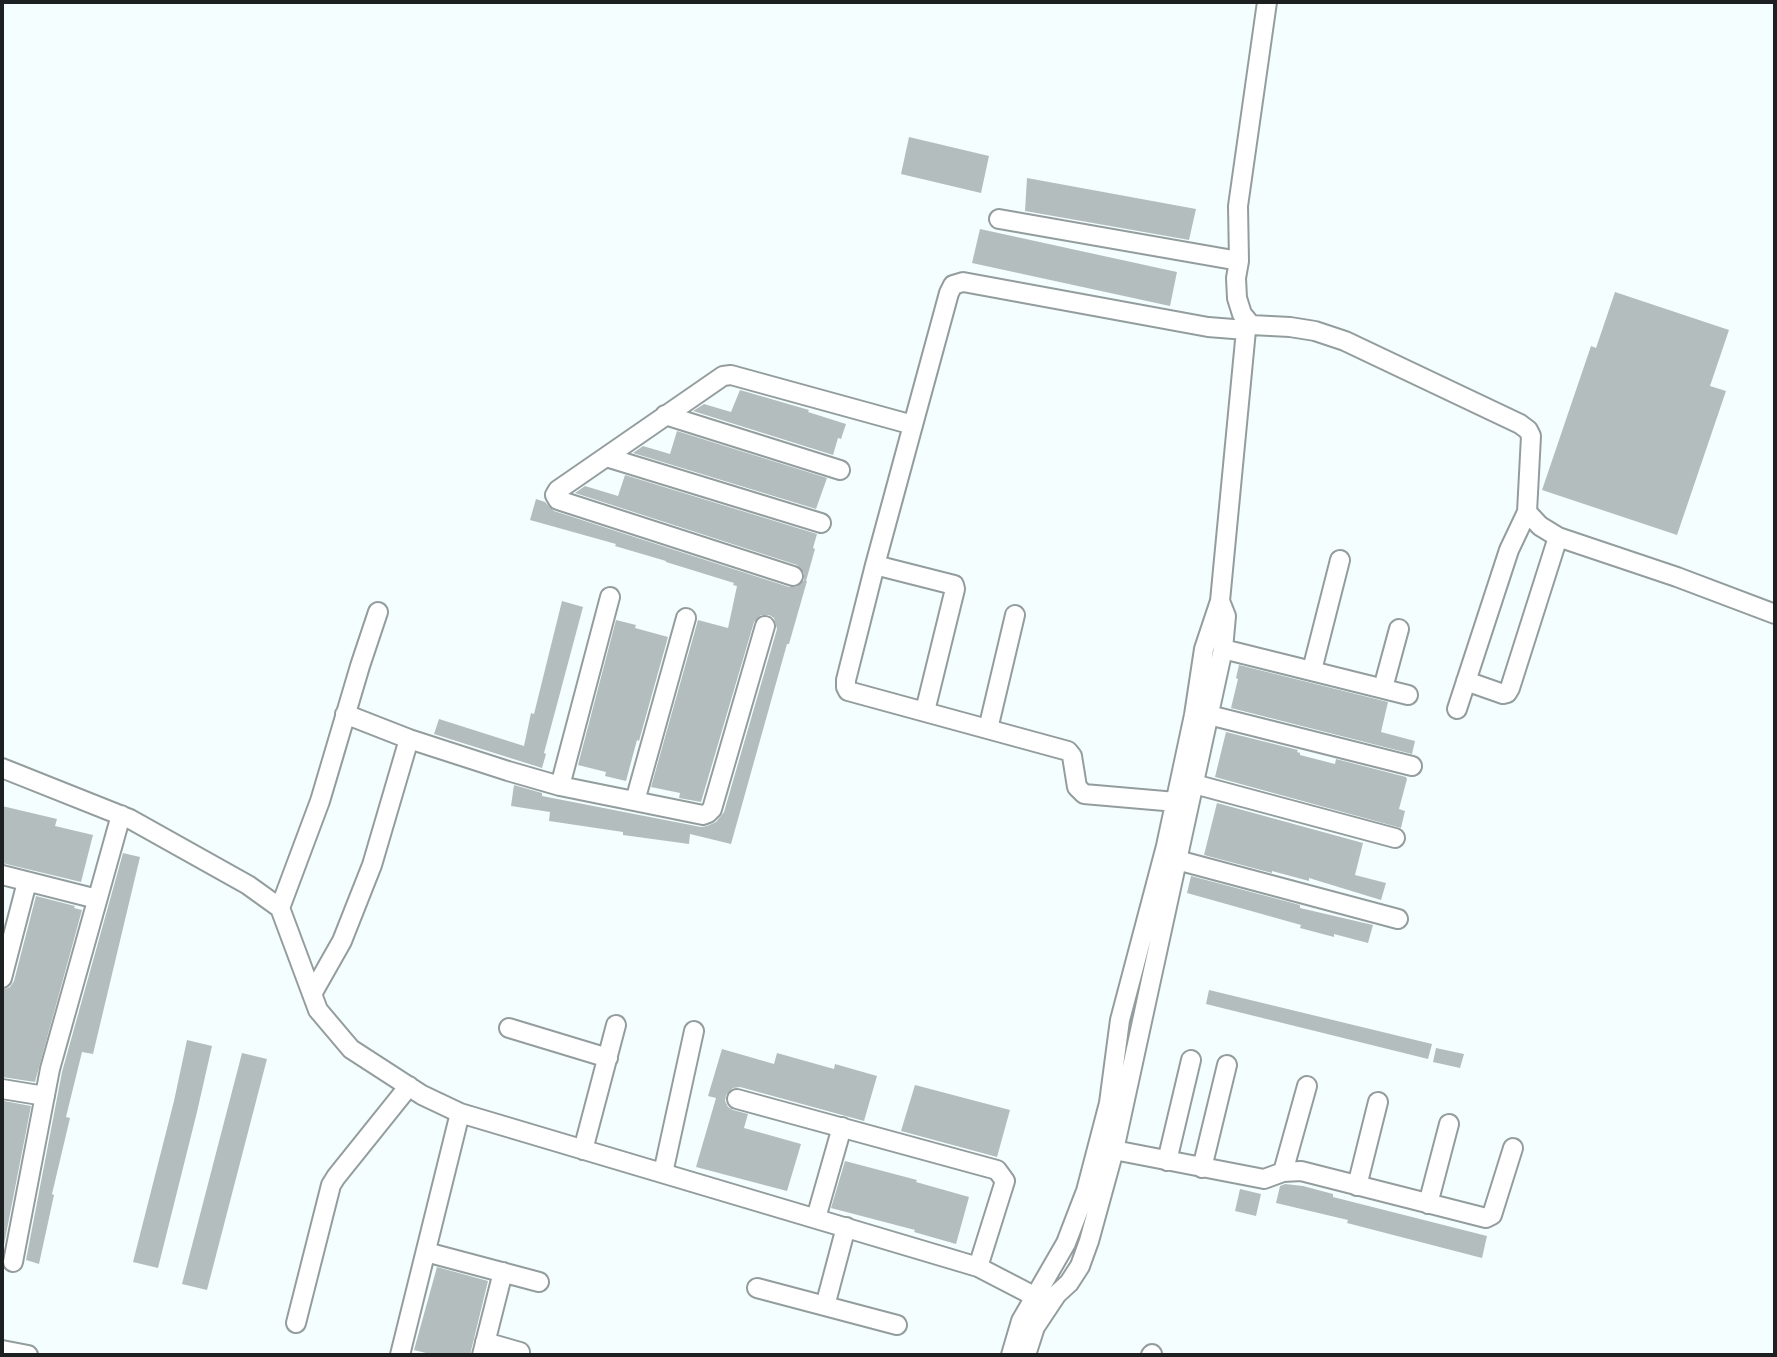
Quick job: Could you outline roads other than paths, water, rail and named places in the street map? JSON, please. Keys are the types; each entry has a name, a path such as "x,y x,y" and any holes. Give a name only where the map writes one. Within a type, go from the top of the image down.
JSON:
{"street":[{"path":"1026,1355 1035,1327 1031,1318 1034,1296 1066,1243 1094,1163 1109,1103 1120,1020 1176,802 1204,649 1220,601 1248,328 1237,298 1238,206 1267,2"},
{"path":"999,219 1239,261"},
{"path":"1176,802 1084,794 1077,787 1072,756 1068,751 848,691 846,687 875,565 953,285 963,282 1208,327 1290,327 1315,331 1345,341 1528,430 1531,436 1527,512 1509,550 1457,709"},
{"path":"793,576 558,500 555,495 717,379 731,375 913,425"},
{"path":"665,415 840,470"},
{"path":"606,457 821,523"},
{"path":"1527,512 1540,526 1558,537 1775,614"},
{"path":"1466,681 1507,693 1558,537"},
{"path":"1312,670 1340,560"},
{"path":"875,565 954,585 925,711"},
{"path":"560,786 610,597"},
{"path":"1011,1355 1031,1318 1069,1283 1084,1256 1114,1150 1223,649 1226,616 1220,601"},
{"path":"280,908 320,801 378,612"},
{"path":"988,729 1015,615"},
{"path":"635,801 686,618"},
{"path":"345,714 409,739 560,786 703,815 712,809 765,626"},
{"path":"1383,688 1399,629"},
{"path":"1223,649 1408,695"},
{"path":"1209,715 1412,766"},
{"path":"312,994 342,941 372,865 409,739"},
{"path":"2,768 121,815 248,885 280,908 318,1010 351,1049 422,1095 460,1113 978,1267 1034,1296"},
{"path":"1194,784 1395,838"},
{"path":"13,1262 50,1069 121,815"},
{"path":"1177,860 1398,919"},
{"path":"2,875 97,899"},
{"path":"2,978 5,952 27,882"},
{"path":"583,1150 616,1025"},
{"path":"509,1028 608,1058"},
{"path":"663,1173 694,1031"},
{"path":"1167,1161 1191,1060"},
{"path":"1202,1168 1227,1065"},
{"path":"296,1323 331,1185 409,1086"},
{"path":"1283,1172 1307,1086"},
{"path":"2,1089 45,1096"},
{"path":"737,1099 997,1170 1005,1181 978,1267"},
{"path":"1357,1186 1378,1102"},
{"path":"400,1355 460,1113"},
{"path":"1428,1204 1449,1124"},
{"path":"816,1218 842,1127"},
{"path":"1114,1150 1264,1179 1283,1172 1301,1171 1486,1218 1490,1217 1513,1148"},
{"path":"825,1306 846,1227"},
{"path":"426,1252 539,1282"},
{"path":"1051,1270 1084,1256"},
{"path":"503,1272 484,1349 520,1352"},
{"path":"757,1288 897,1325"},
{"path":"2,1350 28,1355"}]}
